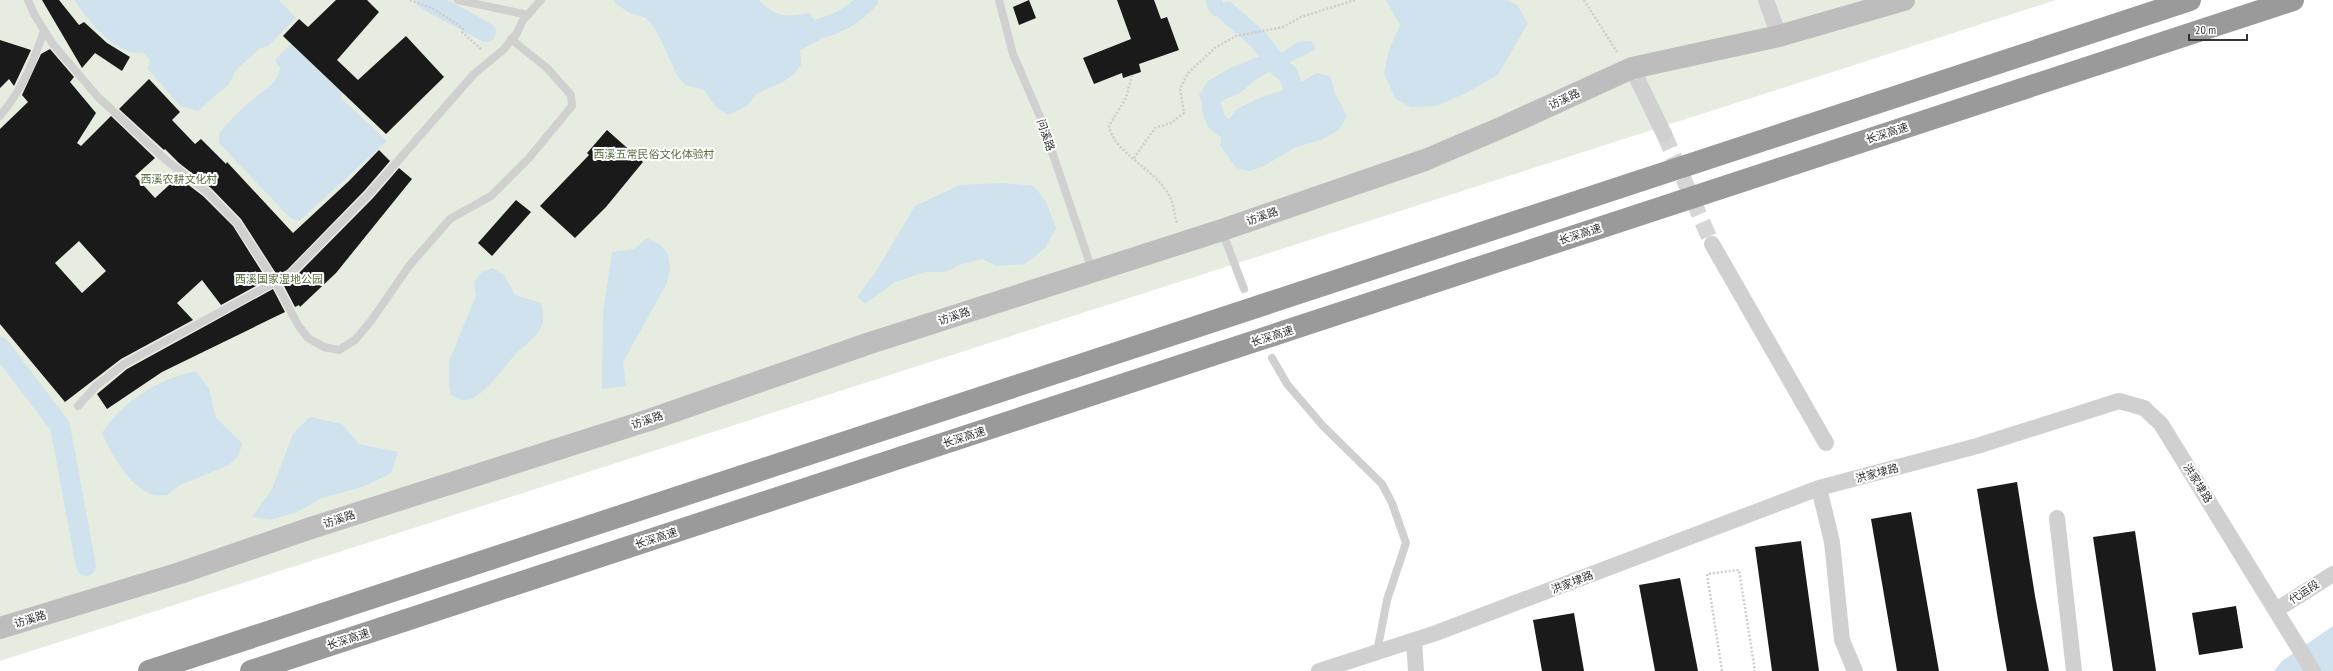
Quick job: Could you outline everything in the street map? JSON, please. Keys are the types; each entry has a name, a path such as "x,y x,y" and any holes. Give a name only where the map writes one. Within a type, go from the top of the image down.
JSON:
{"highway":[{"path":"149,671 2190,0"},
{"name":"长深高速","path":"251,671 2293,0"}],"street":[{"path":"1766,0 1779,36"},
{"name":"访溪路","path":"0,628 180,573 326,523 649,420 867,344 1092,270 1222,230 1425,160 1505,126 1630,69 1779,36 1904,0"},
{"path":"1630,69 1664,134"},
{"path":"1712,244 1826,443"},
{"name":"洪家埭路","path":"1319,671 1414,641 1819,488 1977,446 2119,401 2144,408 2161,424 2313,671"},
{"path":"1819,488 1832,542 1842,640 1855,671"},
{"path":"2057,518 2074,671"},
{"name":"代运段","path":"2276,610 2333,574"},
{"path":"1414,641 1416,671"}],"lane":[{"path":"28,0 44,31 74,70 98,97 166,160 208,192 237,223 276,283 298,325 308,338 324,347 339,350 355,340 371,321 409,266 450,220 490,196 528,158 572,106 571,95 547,68 511,39"},
{"path":"458,0 506,12 528,15"},
{"path":"78,406 96,386 124,364 181,331 276,283 290,274 317,249 369,194 473,75 492,59 511,39 541,0"},
{"name":"问溪路","path":"999,0 1013,54 1041,120 1092,270"},
{"path":"0,116 17,94 33,62 44,31"},
{"path":"1222,230 1244,290"},
{"path":"1272,358 1286,384 1323,426 1382,484 1392,503 1406,543 1387,600 1376,653"}],"path":[{"path":"410,0 432,8 463,28 462,32 492,59"},
{"path":"1134,158 1155,128 1171,123 1184,113 1180,89 1188,73 1215,48 1236,36 1283,27 1301,17 1354,0"},
{"path":"1584,0 1630,69"},
{"path":"1132,75 1126,98 1109,126 1111,136 1151,174 1170,198 1183,242"},
{"path":"1722,671 1707,574 1739,570 1755,671"}],"green space":[{"name":"西溪国家湿地公园","path":"0,0 2056,0 0,661"}],"water":[{"path":"74,0 279,0 296,18 267,47 260,48 236,70 229,84 198,111 180,106 148,69 150,60 145,54 132,53 121,48 105,37"},
{"path":"614,0 759,0 771,10 782,15 809,13 824,32 820,40 800,50 801,65 795,73 783,82 756,94 747,106 728,115 716,107 703,89 685,85 677,75 656,30 646,18 628,12 616,4"},
{"path":"1206,0 1222,0 1227,12 1221,17 1214,16 1207,8"},
{"path":"1386,0 1507,0 1517,5 1528,23 1498,75 1466,93 1436,106 1411,107 1396,99 1384,74 1389,50 1400,25"},
{"path":"1311,41 1316,49 1258,78 1240,93 1225,99 1206,114 1199,95 1208,81 1230,68 1263,55 1283,52 1298,42"},
{"path":"291,44 342,92 341,98 387,141 299,221 290,218 219,143 219,133 242,109 276,79 280,68 275,60"},
{"path":"1317,73 1331,77 1335,93 1347,116 1339,130 1321,140 1296,147 1262,167 1249,171 1236,168 1220,145 1223,127 1237,109 1259,98 1293,87"},
{"path":"1003,183 1034,186 1046,202 1056,228 1045,248 1025,264 997,266 982,259 962,264 945,272 926,272 895,282 865,304 857,297 875,273 915,206 960,185"},
{"path":"647,238 661,245 668,254 670,270 666,285 623,362 626,386 602,389 603,313 612,252 634,249"},
{"path":"492,268 504,275 515,295 541,303 543,321 535,336 518,352 481,393 468,400 461,400 451,395 449,382 449,361 476,296 474,282 482,272"},
{"path":"196,371 209,389 216,418 242,443 239,455 229,465 180,485 167,495 153,495 143,490 121,468 102,433 120,411 143,393 169,379"},
{"path":"310,417 342,424 359,444 398,452 391,473 365,486 322,498 297,512 270,520 252,517 272,489 293,434"},
{"path":"2333,626 2333,671 2274,671 2282,661"}],"building":[{"path":"42,0 59,0 79,25 84,22 107,43 130,57 122,71 95,53 82,68"},
{"path":"336,0 367,0 379,12 337,60 358,80 406,36 444,77 386,134 283,36 299,19 308,27"},
{"path":"1029,0 1036,18 1019,25 1013,7"},
{"path":"1117,0 1154,0 1161,19 1167,17 1179,50 1139,64 1141,72 1123,78 1122,73 1094,84 1083,58 1131,39"},
{"path":"0,40 31,50 14,86 9,79 0,88"},
{"path":"50,49 74,77 70,82 96,113 77,143 81,146 111,116 155,158 135,176 155,198 178,177 203,196 233,226 267,280 221,305 202,280 177,303 193,320 121,359 65,402 0,324 0,129 28,102 22,95 41,54","holes":["79,241 106,271 82,293 55,263"]},
{"path":"149,79 180,112 172,120 195,144 201,139 226,164 227,162 293,233 349,181 379,150 390,161 365,190 287,270 277,275 241,219 211,188 179,163 119,109"},
{"path":"607,130 643,162 606,207 575,238 540,206 589,155 587,153"},
{"path":"399,168 412,179 336,273 300,307 299,305 295,307 283,284 294,278 373,198"},
{"path":"516,200 531,212 492,256 478,243"},
{"path":"273,289 285,312 162,372 107,409 97,394 127,369"},
{"path":"2017,482 2035,596 2049,671 2007,671 1998,620 1977,489"},
{"path":"1911,512 1939,671 1897,671 1871,519"},
{"path":"2135,531 2156,671 2113,671 2093,537"},
{"path":"1801,541 1819,671 1772,671 1755,547"},
{"path":"1680,578 1698,671 1655,671 1639,585"},
{"path":"2236,606 2243,648 2199,655 2192,613"},
{"path":"1574,613 1584,671 1542,671 1533,620"}],"waterway":[{"path":"426,0 486,32"},
{"path":"822,28 847,17 858,10 868,0"},
{"path":"1227,12 1258,39 1280,68 1288,74 1293,87"},
{"path":"1212,109 1216,121 1223,127"},
{"path":"0,347 60,426 86,566"}],"tunnel":[{"path":"1664,134 1712,244"}],"park label":[{"name":"西溪五常民俗文化体验村","path":"654,154"},
{"name":"西溪农耕文化村","path":"179,179"}]}
